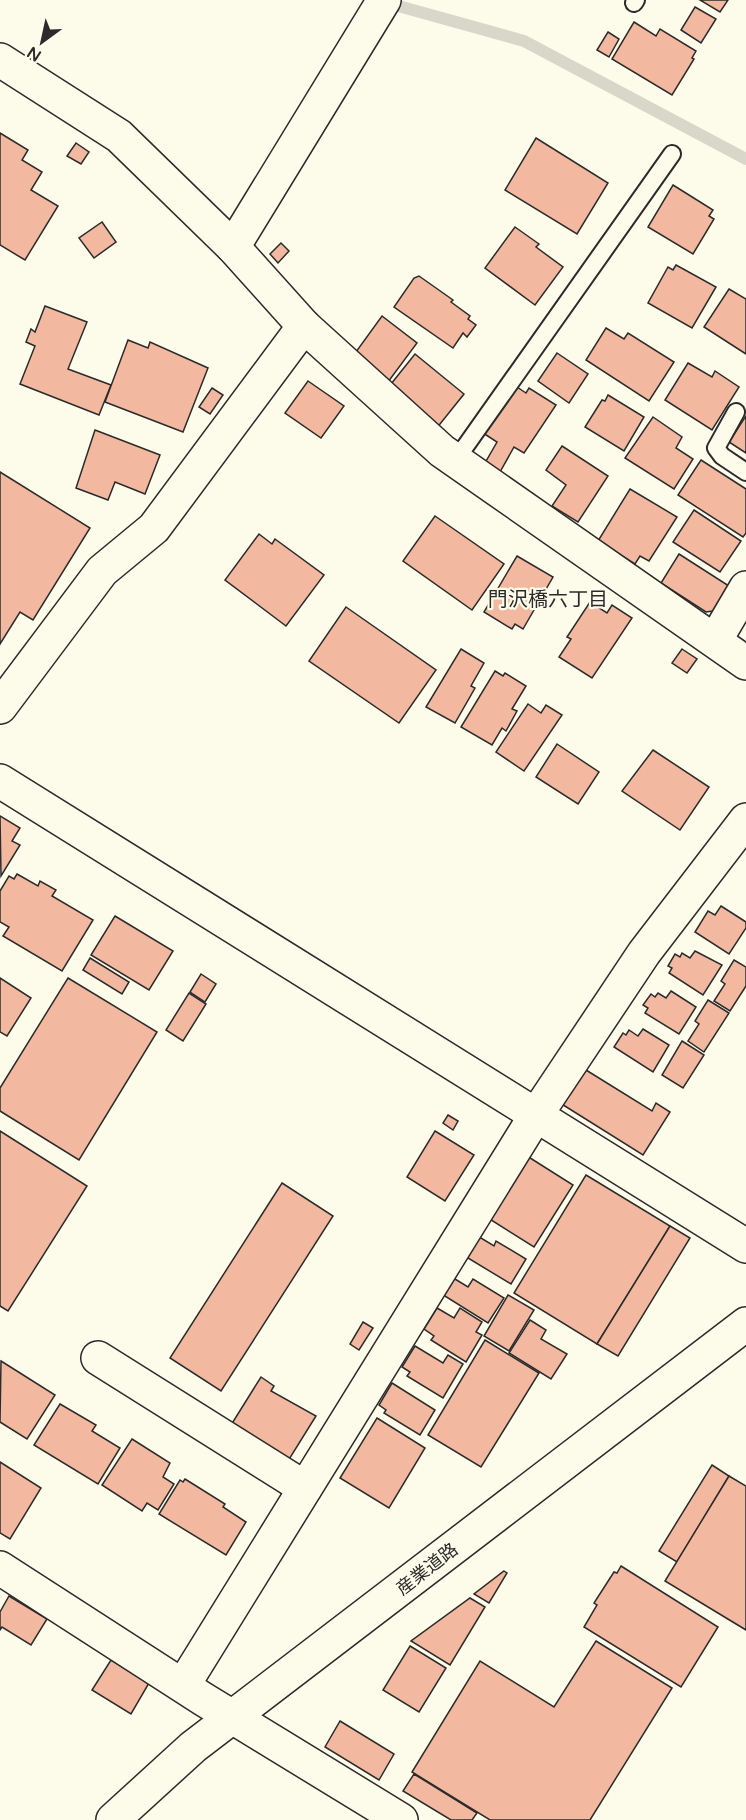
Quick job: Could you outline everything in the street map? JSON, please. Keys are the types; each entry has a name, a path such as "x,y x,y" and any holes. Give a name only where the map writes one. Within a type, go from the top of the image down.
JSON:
{"street":[{"path":"233,247 378,11"},
{"path":"0,60 119,136 233,247 304,326 455,461 716,639 746,663"},
{"path":"0,706 102,571 154,528 304,326"},
{"path":"716,639 746,588"},
{"path":"0,781 746,1245"},
{"path":"184,1684 536,1115 644,952 746,820"},
{"name":"産業道路","path":"114,1820 193,1747 746,1323"},
{"path":"98,1358 305,1488"},
{"path":"0,1568 184,1684 233,1718 401,1820"}],"lane":[{"path":"455,461 672,154"},
{"path":"736,412 717,448 722,456 746,472"}],"building":[{"path":"700,0 728,0 720,12"},
{"path":"695,7 716,19 701,43 681,30"},
{"path":"634,22 656,36 660,29 696,51 692,58 694,59 672,95 612,59"},
{"path":"608,32 619,39 609,57 597,50"},
{"path":"0,133 28,150 22,160 42,172 31,190 58,206 25,260 0,245"},
{"path":"536,138 608,183 577,234 505,190"},
{"path":"76,143 89,152 81,164 67,156"},
{"path":"673,185 713,210 709,216 714,219 693,254 648,227"},
{"path":"102,222 116,242 94,258 79,238"},
{"path":"515,227 539,244 536,247 563,267 535,305 485,268"},
{"path":"281,243 289,251 278,263 270,254"},
{"path":"676,265 716,287 692,328 648,303 668,267 673,270"},
{"path":"419,276 453,300 451,302 470,316 468,319 476,325 467,337 463,333 453,348 394,307 414,278"},
{"path":"729,289 746,299 746,354 704,327"},
{"path":"45,306 87,322 68,369 111,385 99,415 20,384 35,346 26,342 31,329 35,332"},
{"path":"382,316 417,343 388,382 353,356"},
{"path":"606,328 624,339 628,333 674,362 649,401 586,360"},
{"path":"128,340 148,348 150,342 208,368 183,432 105,402"},
{"path":"557,353 588,374 569,403 538,381"},
{"path":"415,354 464,394 436,429 387,389"},
{"path":"688,363 712,377 715,371 739,387 712,430 665,400"},
{"path":"308,381 344,406 321,438 285,413"},
{"path":"514,385 526,393 529,388 556,405 524,453 514,447 500,472 485,463 497,442 480,431"},
{"path":"212,388 223,395 210,414 199,407"},
{"path":"608,395 644,417 624,451 585,427 602,400 605,401"},
{"path":"746,416 746,453 729,442"},
{"path":"653,417 682,437 676,448 693,459 674,489 625,458"},
{"path":"95,430 160,455 145,494 115,482 108,500 76,488"},
{"path":"562,446 608,476 578,522 552,506 566,485 546,470"},
{"path":"701,460 746,489 746,533 743,537 678,495"},
{"path":"0,472 90,528 33,620 20,612 0,644"},
{"path":"630,489 677,517 649,561 640,556 635,564 598,541"},
{"path":"694,510 741,541 720,572 673,542"},
{"path":"435,516 504,564 472,610 403,561"},
{"path":"259,534 272,544 275,539 324,575 286,626 225,580"},
{"path":"679,554 729,586 713,611 706,612 661,583"},
{"path":"517,556 553,577 523,629 515,624 512,629 484,612"},
{"path":"590,602 607,613 612,605 632,618 592,678 559,657 571,639 567,637"},
{"path":"346,607 436,670 399,723 309,661"},
{"path":"461,649 484,663 471,686 475,688 455,723 426,707"},
{"path":"682,649 697,659 687,673 672,663"},
{"path":"495,671 503,676 505,673 526,686 512,709 517,711 506,731 502,728 492,745 461,727"},
{"path":"528,704 541,713 546,705 562,715 524,771 496,752"},
{"path":"557,744 599,772 578,804 536,777"},
{"path":"653,750 709,787 680,830 622,791"},
{"path":"0,816 20,828 12,841 20,845 1,876"},
{"path":"17,874 38,886 40,881 56,890 52,896 93,920 62,971 3,936 9,927 0,922 0,891 9,876 14,879"},
{"path":"721,906 746,922 746,928 729,954 695,932 708,911 715,915"},
{"path":"115,916 173,951 149,990 91,955"},
{"path":"695,951 722,965 703,995 669,973 672,968 668,966 675,954 680,957 682,953 690,958"},
{"path":"90,958 129,982 122,994 83,970"},
{"path":"734,960 746,967 746,986 730,1011 714,1001 725,984 721,981"},
{"path":"201,974 216,984 205,1002 190,992"},
{"path":"0,978 31,998 7,1036 0,1032"},
{"path":"68,978 157,1032 79,1160 0,1111 0,1088"},
{"path":"671,991 696,1007 679,1034 645,1013 648,1008 643,1005 651,994 655,997 658,993 666,998"},
{"path":"189,993 206,1004 183,1041 166,1030"},
{"path":"708,1000 729,1013 704,1052 688,1041 699,1024 695,1021"},
{"path":"643,1029 669,1045 653,1072 614,1047 623,1033 626,1035 629,1030 638,1036"},
{"path":"682,1041 704,1055 683,1088 662,1075"},
{"path":"586,1070 652,1111 656,1103 670,1112 643,1155 560,1103"},
{"path":"448,1115 458,1121 453,1130 443,1123"},
{"path":"0,1131 87,1186 8,1311 0,1306"},
{"path":"435,1131 474,1155 445,1201 407,1177"},
{"path":"527,1156 573,1185 534,1247 488,1218"},
{"path":"586,1175 670,1226 597,1344 514,1293"},
{"path":"282,1183 333,1216 221,1391 170,1358"},
{"path":"670,1226 690,1238 618,1356 597,1344"},
{"path":"476,1235 494,1246 496,1241 526,1259 511,1284 463,1255"},
{"path":"450,1276 468,1287 473,1279 504,1298 488,1323 440,1293"},
{"path":"508,1295 534,1310 509,1351 484,1336"},
{"path":"437,1308 454,1318 460,1308 482,1322 476,1332 482,1335 466,1362 431,1340 434,1336 424,1329"},
{"path":"530,1320 546,1330 541,1339 567,1354 551,1379 509,1353"},
{"path":"363,1322 373,1328 359,1350 350,1344"},
{"path":"485,1340 539,1373 481,1467 428,1435"},
{"path":"415,1346 443,1363 448,1355 463,1364 443,1398 407,1376 410,1372 402,1367"},
{"path":"1,1361 55,1395 27,1439 0,1422"},
{"path":"261,1377 274,1386 271,1391 316,1416 288,1461 231,1425"},
{"path":"392,1383 435,1410 420,1435 384,1413 386,1410 379,1405"},
{"path":"60,1404 96,1425 92,1431 120,1448 98,1484 34,1445"},
{"path":"377,1418 425,1448 389,1508 340,1478"},
{"path":"132,1439 170,1463 163,1477 174,1484 158,1510 147,1503 142,1511 102,1485"},
{"path":"0,1462 41,1488 10,1539 0,1533"},
{"path":"712,1465 729,1476 677,1562 659,1551"},
{"path":"729,1476 746,1486 746,1630 665,1581"},
{"path":"185,1479 225,1504 223,1507 246,1522 226,1555 159,1514 180,1480 183,1482"},
{"path":"621,1566 718,1627 681,1687 584,1627 597,1605 594,1603 614,1572 617,1573"},
{"path":"504,1571 507,1573 489,1603 474,1594"},
{"path":"9,1596 47,1619 31,1645 2,1627 0,1630 0,1612"},
{"path":"470,1598 485,1607 450,1665 411,1641"},
{"path":"596,1641 672,1688 590,1820 490,1820 412,1772 480,1661 554,1707"},
{"path":"410,1646 446,1668 419,1712 383,1690"},
{"path":"111,1660 149,1683 131,1714 92,1690"},
{"path":"340,1721 394,1754 379,1780 325,1747"},
{"path":"414,1774 477,1813 472,1820 451,1820 403,1791"}],"waterway":[{"path":"384,2 524,41 746,159"}],"district":[{"name":"門沢橋六丁目","path":"548,599"}]}
